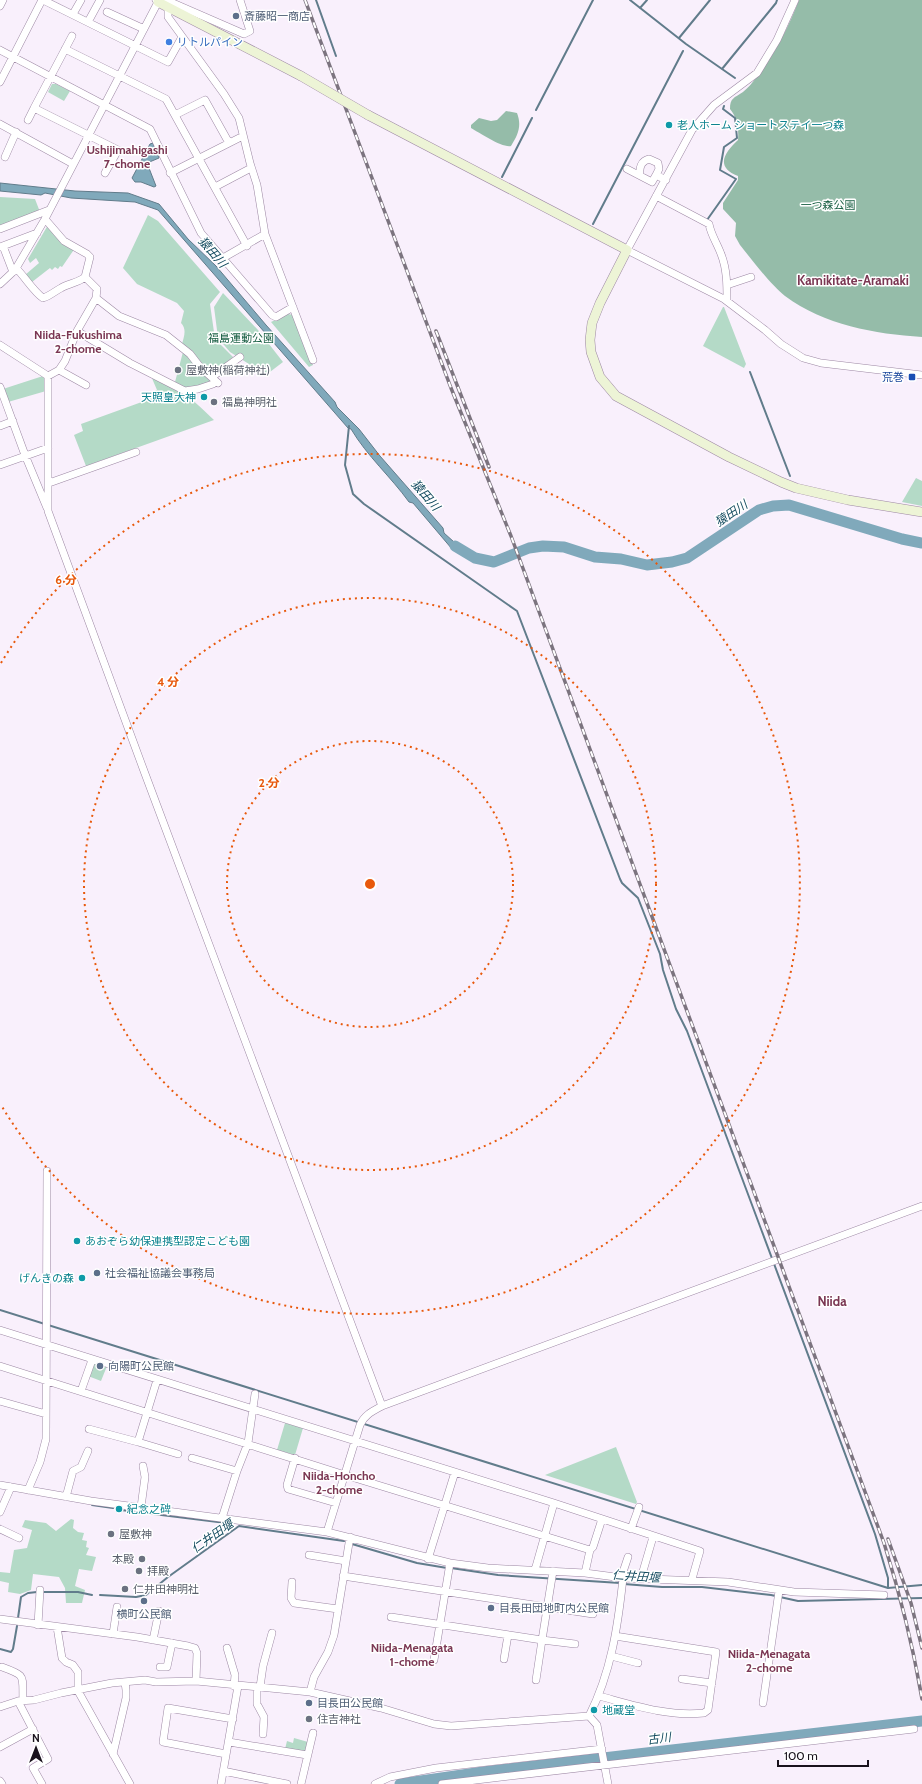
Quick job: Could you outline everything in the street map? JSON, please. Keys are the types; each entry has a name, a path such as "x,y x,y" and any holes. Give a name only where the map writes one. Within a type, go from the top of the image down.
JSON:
{"street":[{"path":"0,6 3,0"},
{"path":"0,82 43,0 168,62 182,37"},
{"path":"73,14 81,0"},
{"path":"88,22 100,0"},
{"path":"162,2 244,34 250,31 240,0"},
{"path":"794,0 777,40 756,73 714,105 698,121 627,250 597,310 592,324 590,340 591,352 600,377 616,396 729,457 781,482 819,493 922,512"},
{"path":"0,284 15,270 37,233 144,29 162,2"},
{"path":"162,2 168,17 234,108 239,118 251,168 257,185 265,234 313,360"},
{"path":"162,2 249,50 301,76 368,115 727,301 766,330 781,344 803,358 821,362 922,375"},
{"path":"107,12 144,29"},
{"path":"28,120 72,36"},
{"path":"65,48 166,99 247,246"},
{"path":"0,50 150,129 170,173 201,233 272,315 276,316 293,308"},
{"path":"175,115 205,100 229,143"},
{"path":"34,108 118,150 105,173"},
{"path":"0,124 74,164"},
{"path":"5,157 16,132"},
{"path":"170,173 243,136"},
{"path":"627,169 652,182 659,168 658,163 649,159 642,163 640,175"},
{"path":"215,187 251,168"},
{"path":"656,175 666,180"},
{"path":"656,196 709,224 710,233 721,255 726,274 727,301"},
{"path":"0,229 49,210"},
{"path":"37,233 1,246 15,270 29,282 38,295 44,298 59,288 79,282 86,277 90,258 88,254 64,241 45,219"},
{"path":"223,258 247,246 265,234"},
{"path":"48,376 59,370 65,361 77,331 96,298 97,289 86,277"},
{"path":"727,285 751,277"},
{"path":"96,298 119,316 166,335 190,354 200,367 215,380"},
{"path":"77,331 130,362 185,391 198,390 213,384 215,380 240,357"},
{"path":"0,345 48,376"},
{"path":"59,370 86,385"},
{"path":"48,376 48,511"},
{"path":"0,388 25,456 48,511 144,772 382,1406"},
{"path":"0,426 13,422"},
{"path":"0,465 48,448"},
{"path":"49,482 136,452"},
{"path":"28,1490 34,1480 44,1452 46,1439 47,1171"},
{"path":"327,1532 361,1423 366,1416 382,1406 922,1206"},
{"path":"0,1330 92,1360 355,1440 700,1551 692,1579"},
{"path":"81,1391 92,1360"},
{"path":"0,1366 248,1443 344,1475 590,1550"},
{"path":"138,1442 157,1380"},
{"path":"222,1518 237,1471 248,1443 255,1394"},
{"path":"0,1401 46,1414"},
{"path":"89,1429 178,1454"},
{"path":"66,1497 73,1471 81,1467 88,1451"},
{"path":"192,1458 237,1471"},
{"path":"295,1458 287,1485 288,1489 336,1503"},
{"path":"141,1507 145,1477 143,1466"},
{"path":"428,1559 455,1472"},
{"path":"0,1485 66,1497 327,1532 428,1559 488,1568 535,1570 552,1576 585,1573 622,1578 692,1579 728,1582 779,1591 850,1595 884,1595"},
{"path":"0,1512 11,1487"},
{"path":"535,1570 554,1503"},
{"path":"631,1529 638,1509"},
{"path":"585,1573 590,1550 593,1548 602,1520"},
{"path":"0,1529 19,1538"},
{"path":"310,1692 314,1677 328,1652 334,1635 350,1537"},
{"path":"640,1578 653,1537"},
{"path":"309,1555 346,1561"},
{"path":"589,1716 599,1696 616,1636 622,1578 628,1557"},
{"path":"434,1660 450,1563"},
{"path":"343,1576 593,1614"},
{"path":"536,1680 546,1607 552,1576"},
{"path":"292,1582 291,1598 294,1603 338,1609"},
{"path":"764,1703 779,1591"},
{"path":"38,1625 40,1592"},
{"path":"113,1634 117,1607"},
{"path":"153,1640 159,1611"},
{"path":"391,1617 575,1644"},
{"path":"0,1619 113,1634 194,1648 197,1653 196,1681"},
{"path":"57,1627 62,1658 66,1662 73,1665 78,1672 78,1691 130,1784"},
{"path":"263,1734 264,1717 257,1704 258,1687 272,1633"},
{"path":"504,1659 508,1635"},
{"path":"599,1696 670,1713 704,1713 708,1710 716,1652 616,1636"},
{"path":"160,1667 167,1667 172,1643"},
{"path":"221,1784 229,1742 236,1686 235,1675 227,1648"},
{"path":"611,1656 638,1664"},
{"path":"2,1667 20,1674 22,1677 20,1701 48,1759 33,1768 42,1784"},
{"path":"682,1679 712,1683"},
{"path":"0,1707 20,1701 34,1700 112,1683 145,1680 156,1682 196,1681 310,1692 381,1708 434,1724 451,1726 589,1716"},
{"path":"113,1754 126,1698 125,1682"},
{"path":"226,1754 163,1742 168,1708 232,1719"},
{"path":"589,1716 597,1725 608,1784"},
{"path":"0,1748 33,1729"},
{"path":"442,1784 572,1770 604,1763 914,1729"},
{"path":"301,1784 313,1733"},
{"path":"229,1742 307,1755"},
{"path":"374,1784 390,1777 436,1768 602,1751"},
{"path":"224,1771 287,1784"},
{"path":"0,1780 2,1784"}],"green space":[{"name":"一つ森公園","path":"799,0 922,0 922,337 904,336 850,326 833,321 800,306 785,296 750,258 735,236 736,223 723,209 723,203 738,180 738,176 726,168 724,164 726,155 738,140 737,123 730,109 731,103 733,99 750,85 769,60 786,31"},
{"path":"52,84 56,84 70,91 64,101 48,92"},
{"path":"506,111 517,113 519,122 516,138 511,146 497,143 471,128 471,125 479,118 491,121 497,120"},
{"path":"0,197 35,199 40,212 0,226"},
{"path":"148,215 158,221 220,292 210,304 215,339 233,357 213,374 182,344 184,328 181,323 184,311 177,303 137,284 123,268"},
{"path":"48,225 73,248 73,251 62,267 60,266 58,269 55,267 52,270 50,268 32,282 25,275 39,263 36,258 30,263 28,259"},
{"name":"福島運動公園","path":"223,293 258,330 283,362 266,375 230,352 218,338 214,307"},
{"path":"723,307 746,364 744,368 703,346"},
{"path":"288,314 294,315 313,365 309,367 271,322"},
{"path":"183,352 211,380 209,383 186,388 175,382"},
{"path":"43,376 46,382 46,391 8,402 3,389"},
{"path":"151,376 178,389 214,420 86,466 74,435 83,431 81,424 150,399 148,394 157,390"},
{"path":"916,478 922,481 922,506 902,502"},
{"path":"93,1361 107,1366 101,1381 88,1376"},
{"path":"285,1423 303,1428 295,1455 277,1450"},
{"path":"616,1447 637,1502 636,1504 545,1475"},
{"path":"71,1519 74,1520 73,1528 78,1532 84,1533 82,1540 87,1541 86,1547 89,1548 86,1555 96,1557 92,1571 79,1569 75,1586 85,1590 82,1603 66,1603 65,1588 59,1577 33,1574 31,1590 20,1594 8,1592 9,1583 0,1581 0,1572 10,1573 14,1550 27,1548 32,1530 22,1527 25,1520 46,1523 56,1531"},
{"path":"294,1738 308,1742 306,1750 303,1753 285,1749 287,1741 293,1743"}],"water":[{"path":"153,143 159,158 147,163 156,186 154,187 141,182 135,182 132,178 150,144"},
{"path":"0,183 75,191 128,193 159,204 188,239 216,266 266,325 335,402 337,407 359,429 380,456 443,528 444,533 464,551 475,556 452,549 413,503 409,502 364,448 351,429 348,428 158,210 135,202 71,198 45,193 41,195 0,191"}],"waterway":[{"path":"316,0 336,56"},
{"path":"536,110 593,0"},
{"path":"630,0 686,44 735,78"},
{"path":"640,8 647,0"},
{"path":"679,38 710,0"},
{"path":"722,69 777,0"},
{"path":"593,224 683,51"},
{"path":"707,220 736,179 720,170 724,147 737,138 735,118 723,109 724,106"},
{"path":"502,177 532,118"},
{"path":"750,372 790,476"},
{"path":"349,426 345,465 353,494 364,504 517,611 620,879 622,883 638,898 660,954 663,970 676,1009 687,1031 875,1534 888,1578 888,1588"},
{"name":"猿田川","path":"455,546 475,558 494,562 529,548 543,546 564,547 595,557 621,559 647,565 672,562 687,558 759,510 773,506 789,505 902,539 922,543"},
{"path":"0,1310 888,1588 922,1585"},
{"path":"92,1505 113,1508"},
{"path":"121,1510 226,1523"},
{"name":"仁井田堰","path":"100,1595 136,1597 146,1595 168,1577 239,1526 344,1541"},
{"name":"仁井田堰","path":"352,1544 417,1563 447,1568"},
{"name":"仁井田堰","path":"451,1568 498,1575 620,1583"},
{"name":"仁井田堰","path":"624,1584 662,1587 702,1587 771,1595 798,1601 922,1598"},
{"name":"仁井田堰","path":"18,1618 21,1597 28,1593 37,1592"},
{"name":"仁井田堰","path":"42,1592 78,1592 92,1595"},
{"name":"仁井田堰","path":"0,1649 11,1652 13,1649 17,1626"},
{"name":"古川","path":"400,1784 483,1772 922,1721"}],"railway":[{"path":"305,0 451,388 511,536 884,1543 906,1620 922,1699"},
{"path":"436,331 489,467"},
{"path":"888,1539 911,1603 922,1648"}],"place":[{"name":"斎藤昭一商店","path":"236,16"},
{"name":"リトルパイン","path":"169,42"},
{"name":"老人ホーム ショートステイ一つ森","path":"669,125"},
{"name":"屋敷神(稲荷神社)","path":"178,370"},
{"name":"荒巻","path":"912,377"},
{"name":"天照皇大神","path":"204,397"},
{"name":"福島神明社","path":"214,402"},
{"name":"あおぞら幼保連携型認定こども園","path":"77,1241"},
{"name":"社会福祉協議会事務局","path":"97,1273"},
{"name":"げんきの森","path":"82,1278"},
{"name":"向陽町公民館","path":"100,1366"},
{"name":"紀念之碑","path":"119,1509"},
{"name":"屋敷神","path":"111,1534"},
{"name":"本殿","path":"142,1559"},
{"name":"拝殿","path":"139,1571"},
{"name":"仁井田神明社","path":"125,1589"},
{"name":"横町公民館","path":"144,1601"},
{"name":"目長田団地町内公民館","path":"491,1608"},
{"name":"目長田公民館","path":"309,1703"},
{"name":"地蔵堂","path":"594,1710"},
{"name":"住吉神社","path":"309,1719"}],"district":[{"name":"Ushijimahigashi 7-chome","path":"127,156"},
{"name":"Kamikitate-Aramaki","path":"853,280"},
{"name":"Niida-Fukushima 2-chome","path":"78,341"},
{"name":"Niida","path":"832,1301"},
{"name":"Niida-Honcho 2-chome","path":"339,1482"},
{"name":"Niida-Menagata 1-chome","path":"412,1654"},
{"name":"Niida-Menagata 2-chome","path":"769,1660"}]}
